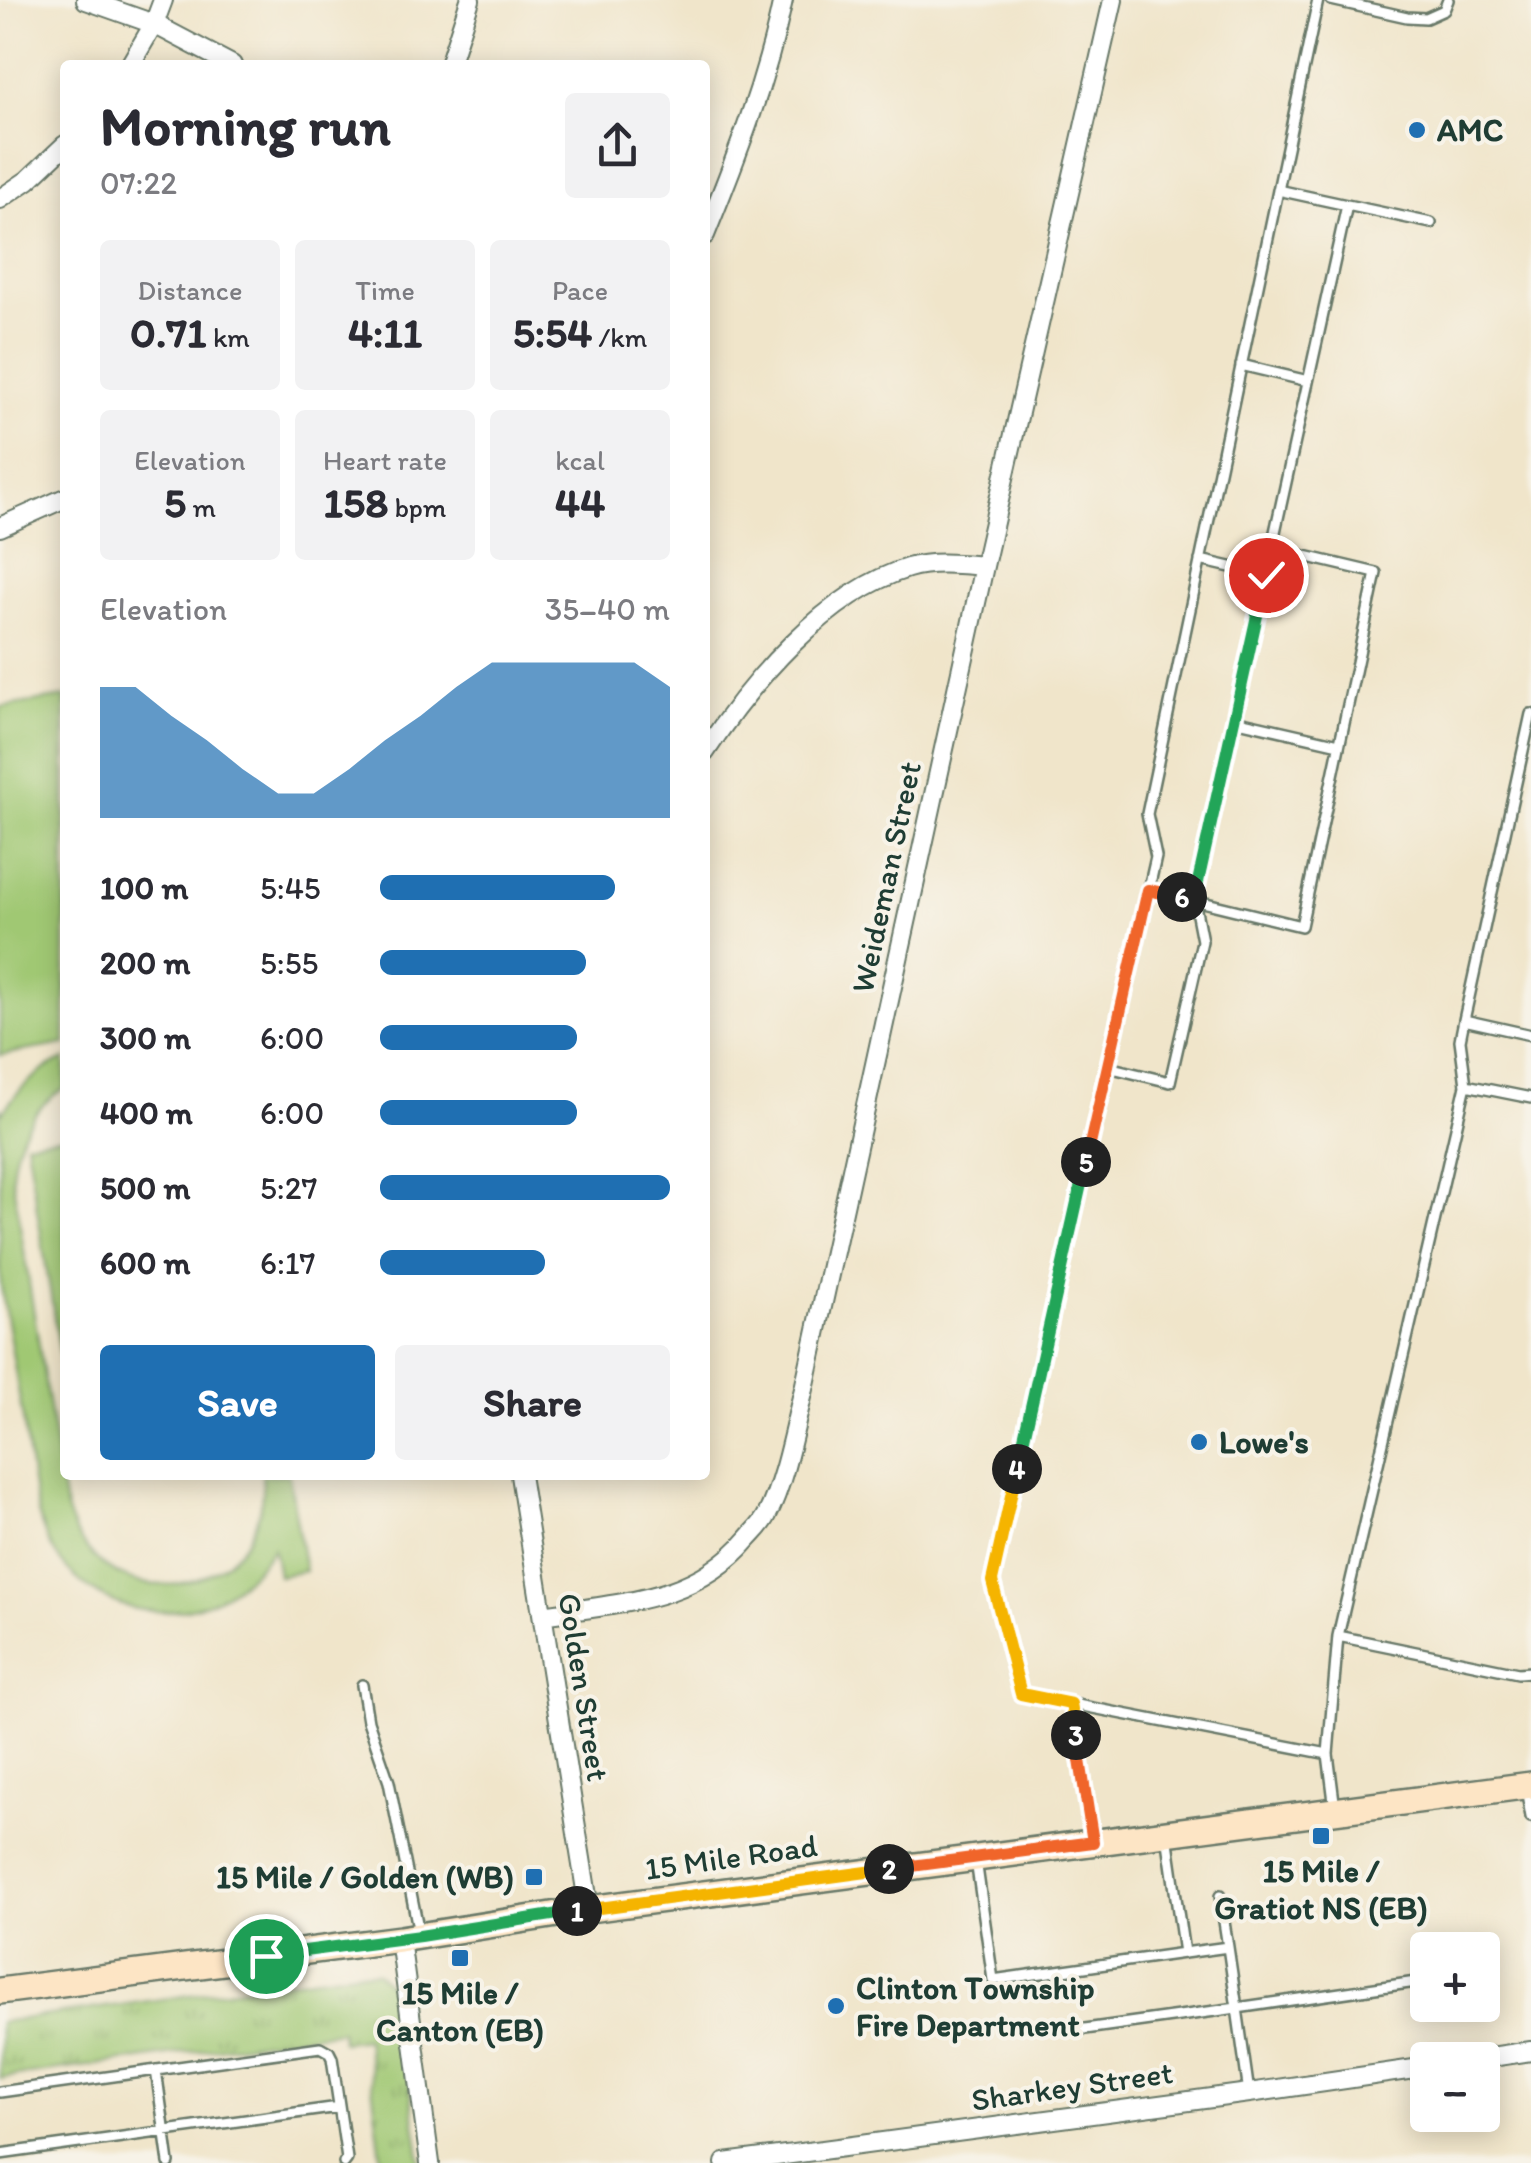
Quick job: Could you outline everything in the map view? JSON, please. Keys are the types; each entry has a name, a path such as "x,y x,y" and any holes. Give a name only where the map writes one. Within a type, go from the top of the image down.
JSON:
{"main road":[{"name":"15 Mile Road","path":"0,1991 1528,1785"}],"street":[{"path":"86,0 154,24 222,60"},
{"path":"133,60 163,0"},
{"path":"450,60 470,0"},
{"path":"710,223 764,78 783,0"},
{"name":"Weideman Street","path":"542,1615 676,1591 712,1573 766,1518 778,1488 804,1389 984,566 1113,0"},
{"path":"0,199 28,180 60,150"},
{"path":"0,527 60,500"},
{"path":"710,745 753,687 830,610 873,583 908,568 941,563 984,566"},
{"name":"Golden Street","path":"521,1480 589,1909"},
{"path":"410,1937 430,2163"},
{"path":"1500,2055 1531,2050"},
{"name":"Sharkey Street","path":"725,2163 1410,2070"}],"lane":[{"path":"1318,0 1147,814 1156,857 992,1581 1021,1694 1328,1754"},
{"path":"1332,0 1407,18 1426,18 1444,10 1448,0"},
{"path":"1278,190 1431,224"},
{"path":"1108,1067 1170,1082 1202,941 1194,900 1347,205"},
{"path":"1241,364 1308,380"},
{"path":"1148,890 1300,926 1376,574 1271,548"},
{"path":"1200,560 1266,575"},
{"path":"1335,1810 1328,1754 1338,1636 1466,1085 1460,1040 1531,714"},
{"path":"1234,720 1339,744"},
{"path":"1464,1020 1531,1035"},
{"path":"1466,1085 1531,1098"},
{"path":"1338,1636 1531,1672"},
{"path":"362,1686 368,1721 389,1782 410,1937"},
{"path":"1071,1704 1093,1842"},
{"path":"1528,1785 1531,1817"},
{"path":"1166,1832 1184,1954"},
{"path":"976,1858 992,1980 1228,1947"},
{"path":"1220,1896 1248,2093"},
{"path":"1086,2029 1410,1983"},
{"path":"0,2092 320,2047 332,2058 344,2163"},
{"path":"156,2070 169,2163"},
{"path":"0,2154 339,2107"}],"green space":[{"path":"60,698 60,1045 0,1055 0,707"},
{"path":"60,1062 60,1091 27,1125 12,1176 64,1501 82,1542 109,1569 143,1583 178,1584 211,1573 239,1550 257,1518 261,1480 290,1480 305,1571 278,1576 273,1548 249,1576 221,1596 188,1609 152,1611 121,1604 92,1590 67,1569 49,1543 33,1488 1,1280 0,1107 2,1113 29,1081"},
{"path":"60,1137 60,1352 26,1142"},
{"path":"360,1971 377,1972 396,1991 421,2163 382,2163 366,2039 342,2042 341,2031 0,2078 0,2022"}],"place":[{"name":"AMC","path":"1417,130"},
{"name":"Lowe's","path":"1199,1442"},
{"name":"15 Mile / Gratiot NS (EB)","path":"1321,1836"},
{"name":"15 Mile / Golden (WB)","path":"534,1877"},
{"name":"15 Mile / Canton (EB)","path":"460,1958"},
{"name":"Clinton Township Fire Department","path":"836,2006"}],"route":[{"path":"266,1956 1093,1842 1071,1704 1021,1694 992,1581 1148,890 1194,900 1266,575"}]}
